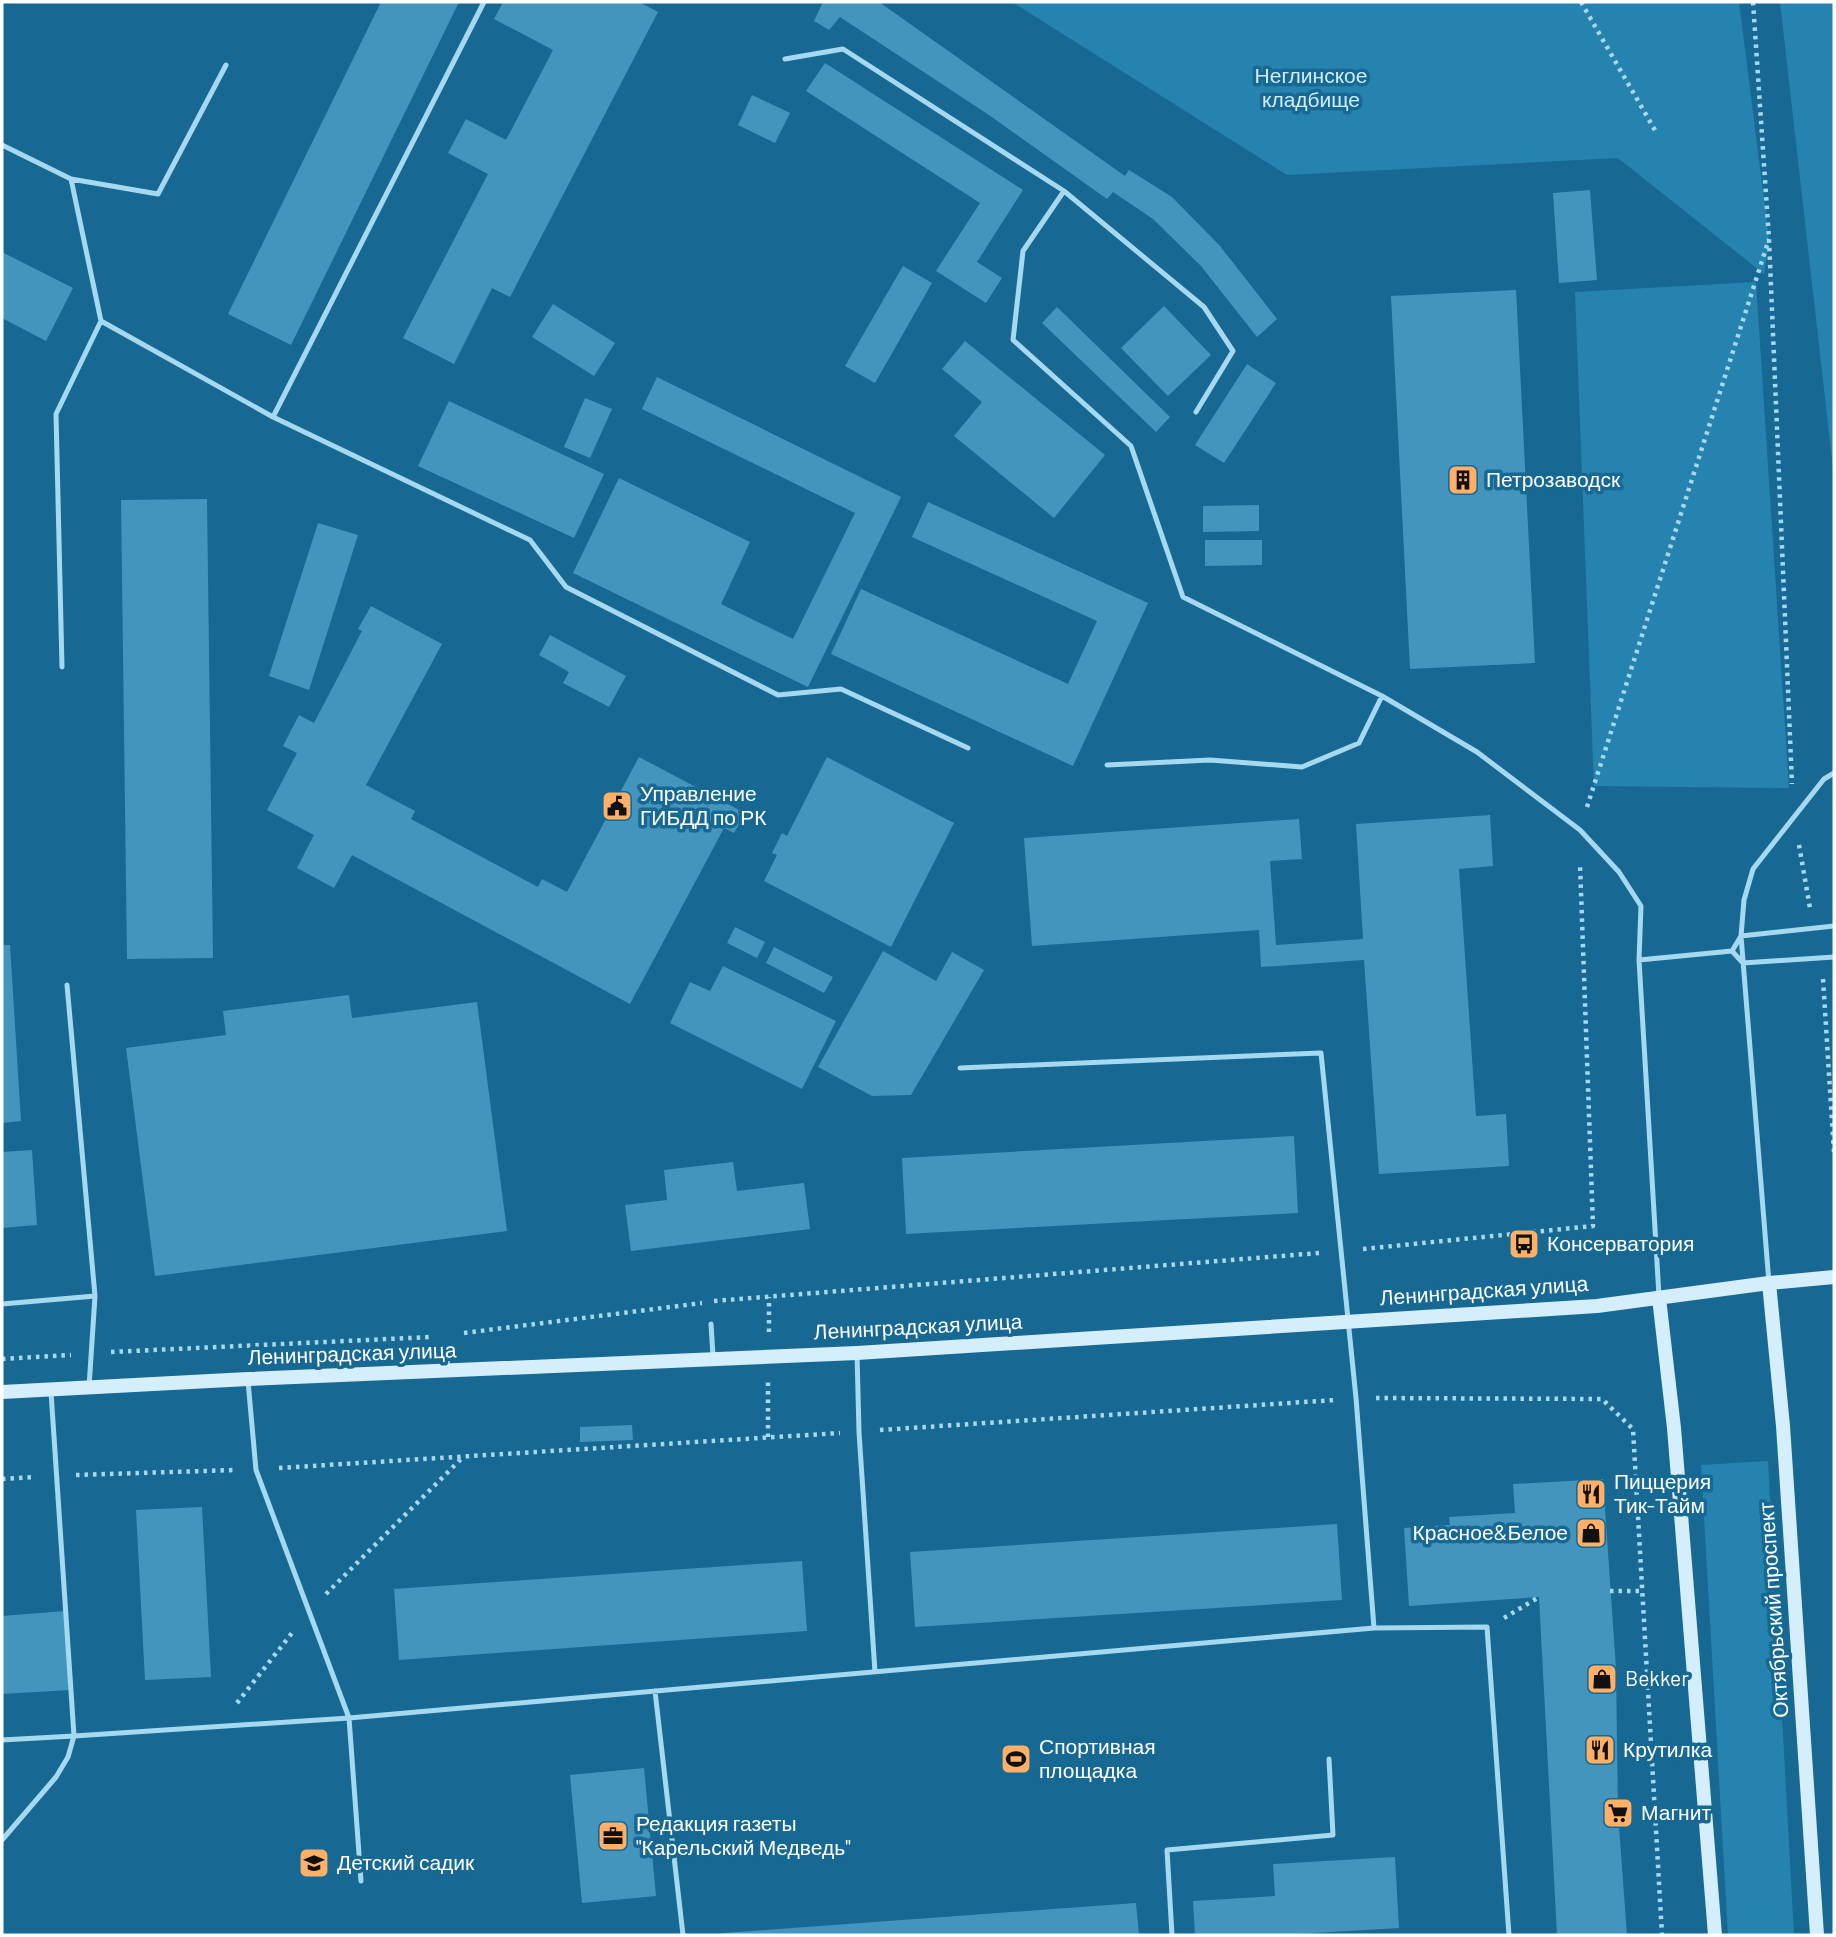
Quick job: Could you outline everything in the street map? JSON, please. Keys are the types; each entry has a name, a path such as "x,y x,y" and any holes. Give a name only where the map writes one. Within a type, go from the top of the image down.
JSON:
{"main road":[{"name":"Ленинградская улица","path":"2,1392 248,1378 857,1353 1597,1306 1834,1277"},
{"name":"Октябрьский проспект","path":"1769,1283 1784,1439 1817,1935"},
{"path":"1659,1298 1674,1428 1715,1935"}],"lane":[{"path":"273,417 484,2"},
{"path":"785,60 843,48 1064,191 1204,307 1233,351 1196,412"},
{"path":"2,145 71,179 158,194 226,65"},
{"path":"62,667 56,414 101,321 71,179"},
{"path":"1064,191 1023,251 1013,340 1131,446 1183,597 1382,696 1476,752 1580,830 1619,872 1641,906 1639,960 1659,1298"},
{"path":"101,321 273,417 530,540 566,587 778,695 841,689 968,748"},
{"path":"1107,765 1210,760 1302,767 1359,743 1382,696"},
{"path":"1769,1283 1741,936 1744,900 1753,869 1824,779 1834,773"},
{"path":"1741,936 1834,926"},
{"path":"1732,951 1741,936"},
{"path":"1639,960 1732,951"},
{"path":"1732,951 1743,963"},
{"path":"1743,963 1834,957"},
{"path":"67,985 95,1296 89,1387"},
{"path":"960,1068 1321,1053 1356,1398 1374,1629"},
{"path":"2,1304 95,1296"},
{"path":"710,1324 714,1359"},
{"path":"445,1371 450,1348"},
{"path":"857,1353 859,1432 875,1672"},
{"path":"248,1378 256,1469 349,1718 361,1881"},
{"path":"2,1840 56,1777 68,1757 74,1737 50,1389"},
{"path":"2,1740 349,1718 1374,1629 1487,1628 1509,1935"},
{"path":"655,1691 683,1935"},
{"path":"1172,1935 1167,1850 1333,1835 1329,1759"}],"path":[{"path":"1581,2 1656,132"},
{"path":"1753,2 1769,239 1793,816 1814,928"},
{"path":"455,1334 722,1300 1342,1251 1593,1226 1580,830 1769,239"},
{"path":"1821,958 1834,1153"},
{"path":"2,1359 442,1336"},
{"path":"1633,1429 1662,1935"},
{"path":"221,1726 310,1610 463,1458"},
{"path":"2,1479 57,1475"},
{"path":"1610,1591 1642,1591"},
{"path":"1487,1628 1539,1597"}],"green space":[{"name":"Неглинское кладбище","path":"1012,2 1739,2 1769,239 1764,274 1618,158 1287,175"},
{"path":"1780,2 1834,2 1834,477"},
{"path":"1756,282 1789,788 1594,786 1575,292"},
{"path":"1768,1461 1794,1935 1728,1935 1701,1465"}],"building":[{"path":"381,2 459,2 291,345 228,314"},
{"path":"503,2 639,2 658,12 510,297 492,288 454,364 403,338 488,174 448,153 466,119 506,140 553,50 494,19"},
{"path":"823,2 879,2 1125,176 1129,170 1172,197 1220,246 1277,319 1257,337 1201,266 1153,219 1113,192 1107,199 989,115 840,17 829,30 814,21"},
{"path":"825,63 1023,190 977,262 1002,278 986,303 936,271 980,203 806,91"},
{"path":"752,95 790,113 775,143 738,125"},
{"path":"1590,190 1597,280 1559,283 1553,193"},
{"path":"2,252 73,288 46,341 2,318"},
{"path":"903,266 932,283 875,383 845,366"},
{"name":"Петрозаводск","path":"1516,290 1535,663 1410,669 1391,296"},
{"path":"553,304 615,343 594,376 532,337"},
{"path":"1164,306 1211,355 1168,396 1121,348"},
{"path":"1057,307 1170,417 1156,432 1042,323"},
{"path":"965,341 1105,455 1054,518 954,436 982,402 942,369"},
{"path":"1247,364 1276,383 1224,463 1195,445"},
{"path":"657,377 901,497 808,687 573,573 619,478 750,542 721,604 793,639 855,513 642,409"},
{"path":"585,398 612,409 590,458 564,447"},
{"path":"449,401 604,474 574,538 418,466"},
{"path":"207,499 213,958 127,959 121,500"},
{"path":"928,502 1148,603 1073,766 831,654 861,589 1068,684 1097,621 912,537"},
{"path":"1259,505 1259,531 1203,532 1203,506"},
{"path":"318,523 358,535 309,690 269,676"},
{"path":"1205,540 1262,540 1262,565 1205,566"},
{"path":"371,606 442,644 366,785 415,811 411,819 538,887 542,879 567,892 639,757 745,813 734,833 724,828 630,1004 352,855 334,888 297,868 314,835 267,810 297,753 283,746 299,715 314,723 362,631 358,629"},
{"path":"550,635 626,676 609,707 563,683 569,672 539,655"},
{"path":"827,757 954,823 891,947 764,881 777,855 772,853 782,833 787,836"},
{"path":"1490,815 1493,866 1459,869 1476,1116 1506,1114 1509,1166 1379,1174 1364,960 1261,967 1259,930 1032,946 1024,838 1299,819 1302,859 1270,861 1276,945 1363,939 1356,824"},
{"path":"735,927 765,942 757,958 727,943"},
{"path":"2,945 10,945 21,1121 2,1123"},
{"path":"774,947 833,977 824,993 766,963"},
{"path":"883,951 936,981 952,952 984,970 911,1095 872,1096 818,1067"},
{"path":"723,966 836,1021 802,1089 670,1023 690,982 710,991"},
{"path":"349,995 352,1018 477,1002 507,1231 155,1276 126,1048 226,1035 223,1011"},
{"path":"1294,1136 1298,1213 906,1234 902,1158"},
{"path":"32,1150 37,1225 2,1228 2,1152"},
{"path":"733,1162 737,1191 804,1183 810,1229 631,1251 625,1205 667,1200 664,1170"},
{"path":"632,1425 633,1440 580,1442 580,1427"},
{"path":"1603,1479 1616,1669 1618,1813 1627,1935 1557,1935 1539,1597 1409,1606 1404,1528 1450,1525 1449,1517 1515,1513 1513,1484"},
{"path":"202,1507 211,1677 145,1680 136,1510"},
{"path":"1337,1524 1342,1600 915,1627 910,1552"},
{"path":"802,1561 807,1631 399,1660 394,1589"},
{"path":"65,1611 69,1690 2,1694 2,1616"},
{"name":"Редакция газеты \"Карельский Медведь\"","path":"644,1768 656,1896 582,1903 570,1775"},
{"path":"1395,1857 1399,1928 1281,1935 1195,1935 1193,1901 1275,1896 1273,1864"},
{"path":"1136,1903 1139,1935 723,1935 723,1933"}],"place":[{"name":"Петрозаводск","path":"1463,480"},
{"name":"Управление ГИБДД по РК","path":"617,806"},
{"name":"Консерватория","path":"1524,1244"},
{"name":"Пиццерия Тик-Тайм","path":"1591,1494"},
{"name":"Красное&Белое","path":"1591,1533"},
{"name":"Bekker","path":"1602,1679"},
{"name":"Крутилка","path":"1600,1750"},
{"name":"Спортивная площадка","path":"1016,1759"},
{"name":"Магнит","path":"1618,1813"},
{"name":"Редакция газеты \"Карельский Медведь\"","path":"613,1836"},
{"name":"Детский садик","path":"314,1863"}]}
